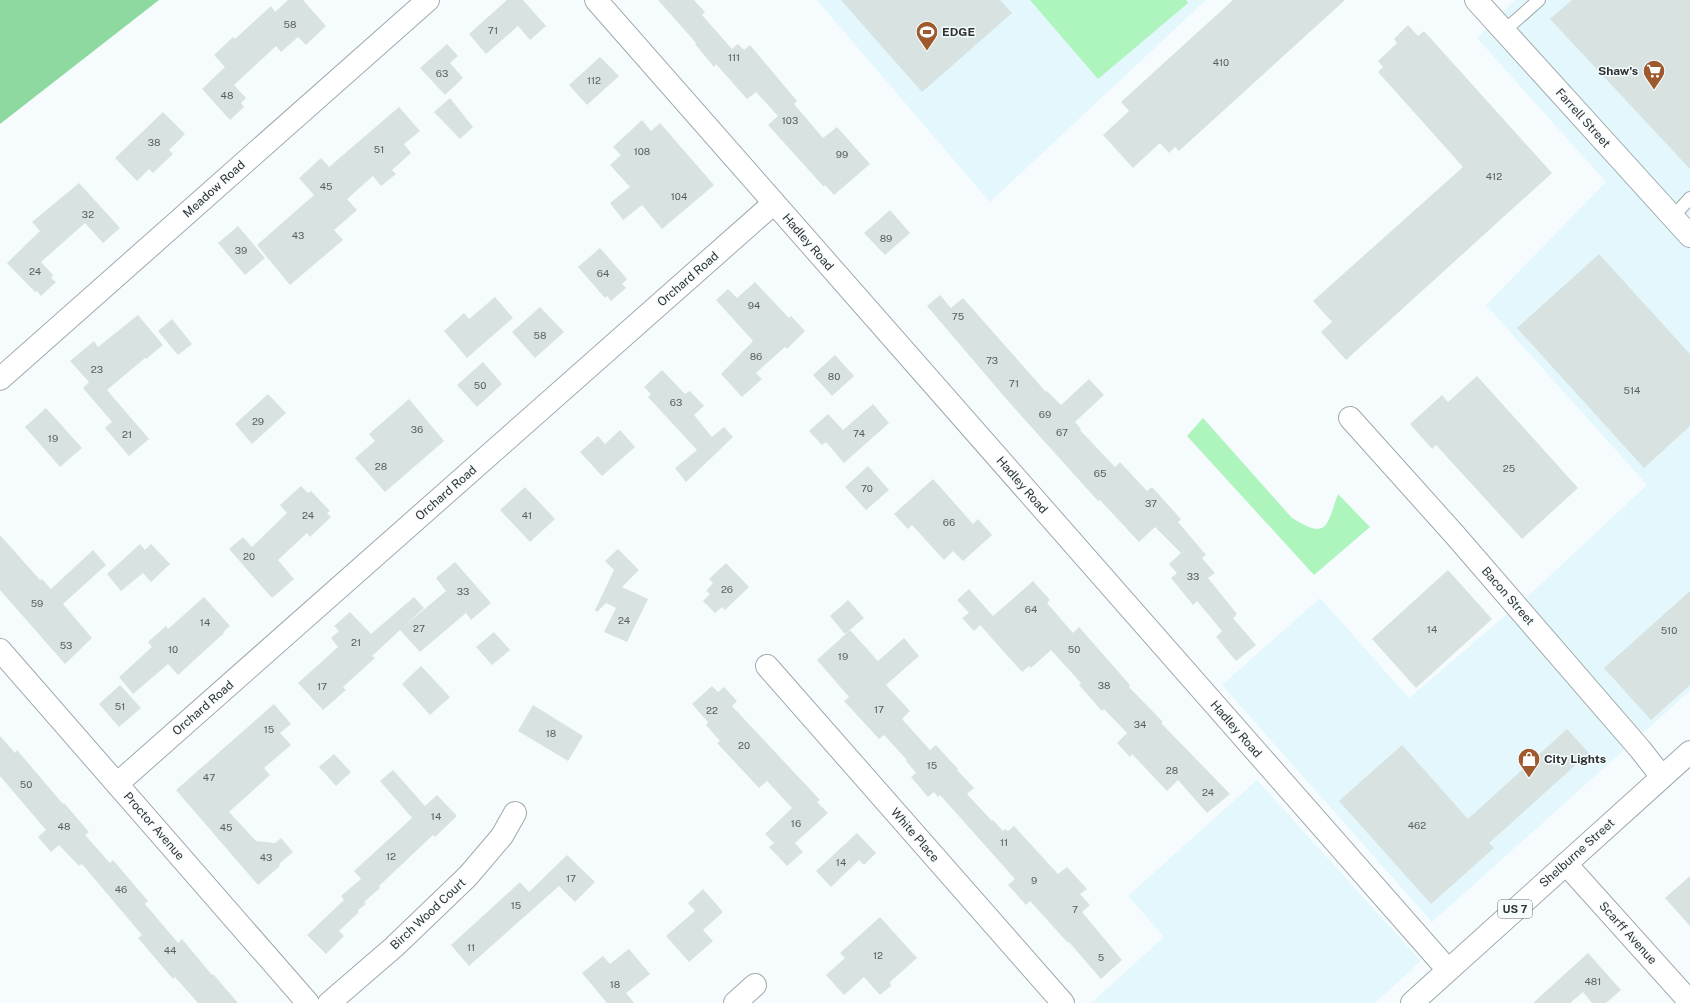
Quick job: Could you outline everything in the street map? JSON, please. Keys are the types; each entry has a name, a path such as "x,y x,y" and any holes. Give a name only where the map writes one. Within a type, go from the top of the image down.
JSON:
{"street":[{"name":"Meadow Road","path":"0,379 428,0"},
{"name":"Hadley Road","path":"596,0 1448,970"},
{"name":"Farrell Street","path":"1476,0 1690,236"},
{"name":"Orchard Road","path":"117,784 774,203"},
{"name":"Bacon Street","path":"1350,418 1455,535 1640,749 1662,777"},
{"name":"Proctor Avenue","path":"0,650 308,1003"},
{"name":"White Place","path":"767,666 1063,1003"},
{"name":"Shelburne Street","path":"1412,1003 1690,752"},
{"name":"Birch Wood Court","path":"329,1003 394,947 468,876 502,836 514,814"},
{"name":"Scarff Avenue","path":"1566,864 1690,1002"},
{"path":"735,1003 755,985"}],"lane":[{"path":"1504,32 1538,0"},
{"path":"1673,217 1690,198"}],"shaded area":[{"path":"817,0 1206,0 990,202"},
{"path":"1515,0 1690,0 1690,691 1432,922 1222,685 1320,598 1409,698 1526,598 1647,485 1486,305 1606,182 1477,38"},
{"path":"1257,780 1421,961 1375,1003 1091,1003 1164,937 1128,896"}],"green space":[{"path":"0,0 159,0 0,124"},
{"path":"1030,0 1186,0 1188,3 1098,79"},
{"path":"1203,418 1292,518 1313,528 1319,529 1324,527 1331,515 1338,494 1370,527 1314,575 1187,436"}],"building":[{"path":"288,0 303,0 326,26 306,45 298,37 281,52 276,46 234,85 246,98 241,103 244,107 230,120 202,89 225,67 214,55 233,37 235,39 271,6 275,12"},
{"path":"507,0 523,0 546,26 530,40 518,26 486,54 469,34"},
{"path":"658,0 694,0 705,12 702,15 732,49 738,44 744,50 750,45 797,101 794,104 823,138 837,127 870,164 834,195 825,185 824,187 768,125 778,116 756,92 747,99 716,64 714,67 695,44 696,43"},
{"name":"EDGE","path":"841,0 1000,0 1012,13 922,92"},
{"path":"1233,0 1345,0 1179,151 1175,147 1169,153 1160,143 1133,168 1103,135 1129,111 1121,102"},
{"name":"Shaw's","path":"1572,0 1690,0 1690,169 1550,19"},
{"path":"1408,25 1418,36 1424,31 1552,173 1346,360 1321,332 1332,322 1313,301 1463,167 1378,72 1383,67 1378,61 1397,43 1394,39"},
{"path":"447,44 458,56 450,63 463,78 445,95 420,68"},
{"path":"600,57 619,76 587,105 569,85"},
{"path":"450,98 473,127 460,139 434,112"},
{"path":"399,107 420,131 404,144 411,153 392,170 396,174 381,186 373,176 347,199 357,210 334,230 343,240 290,285 257,245 314,195 299,178 321,158 329,167"},
{"path":"163,112 185,134 169,150 173,154 153,173 149,169 137,181 115,158"},
{"path":"642,120 651,131 660,123 714,185 662,229 642,205 623,220 610,203 630,187 610,165 621,155 613,147"},
{"path":"79,183 120,228 103,243 85,223 41,262 53,275 51,278 56,282 41,296 37,291 35,292 7,263 40,231 32,222"},
{"path":"890,210 910,233 885,255 864,233"},
{"path":"238,226 265,258 245,275 218,243"},
{"path":"600,248 627,279 622,284 626,288 611,301 607,296 605,298 578,267"},
{"path":"1599,254 1690,354 1690,426 1644,468 1517,328"},
{"path":"755,282 789,318 791,316 805,331 787,349 785,347 756,373 762,379 742,397 721,374 753,341 716,300 728,289 737,298"},
{"path":"940,295 951,308 963,298 1046,392 1047,391 1061,405 1089,379 1104,395 1075,422 1081,429 1080,430 1115,467 1120,462 1147,491 1152,487 1181,519 1178,522 1206,555 1202,558 1215,573 1208,578 1237,614 1233,618 1256,645 1236,661 1216,637 1222,631 1197,601 1193,605 1171,578 1177,573 1169,564 1181,553 1155,527 1139,542 1100,500 1098,501 1008,401 927,306"},
{"path":"495,297 513,318 467,358 444,331 464,313 469,319"},
{"path":"540,307 564,332 535,358 512,332"},
{"path":"138,315 163,345 107,390 149,439 129,456 105,428 112,422 83,388 89,382 70,361 94,341 98,347"},
{"path":"172,319 192,344 178,355 158,331"},
{"path":"835,355 854,376 832,396 813,375"},
{"path":"483,362 502,384 477,407 457,385"},
{"path":"662,370 685,394 690,391 704,406 694,415 712,437 724,427 733,437 686,482 675,468 697,450 648,397 651,394 644,387"},
{"path":"1477,376 1578,488 1522,539 1436,445 1432,449 1410,424 1442,395 1448,402"},
{"path":"268,394 286,413 252,444 235,424"},
{"path":"409,399 444,441 385,492 355,458 375,441 369,434"},
{"path":"873,404 889,423 844,463 826,442 822,445 809,431 828,414 843,430"},
{"path":"46,408 82,448 60,467 25,427"},
{"path":"620,430 635,447 602,476 580,452 598,436 605,444"},
{"path":"868,466 889,490 866,510 845,487"},
{"path":"933,479 973,524 978,519 992,535 963,561 953,551 944,560 912,525 908,529 894,514"},
{"path":"301,486 308,493 311,491 330,511 327,513 331,517 310,537 307,533 278,560 294,579 272,598 229,549 243,537 252,547 287,513 280,505"},
{"path":"525,487 555,519 530,542 500,510"},
{"path":"0,535 40,580 42,579 51,589 93,550 106,565 63,604 92,638 65,664 0,590"},
{"path":"140,544 145,550 151,544 170,564 151,582 143,573 121,591 107,574"},
{"path":"618,549 639,570 622,587 648,599 627,642 604,632 616,608 606,603 597,612 595,610 614,570 605,561"},
{"path":"455,562 491,603 471,620 466,613 420,652 400,630 372,656 375,658 343,687 346,690 323,710 298,683 338,647 331,638 339,631 334,626 350,612 371,634 414,597 424,608 402,628 446,591 436,578"},
{"path":"726,563 749,587 725,610 722,607 715,613 703,601 710,594 706,591 713,583 709,579"},
{"path":"1448,570 1492,619 1416,688 1372,639"},
{"path":"1033,581 1050,600 1047,603 1073,633 1079,627 1130,685 1129,687 1163,722 1161,723 1230,794 1207,813 1178,780 1167,791 1132,754 1130,757 1117,743 1127,733 1104,709 1102,711 1079,685 1081,683 1051,650 1031,668 1029,666 1022,672 980,625 974,631 962,618 969,613 957,600 969,589 993,616"},
{"path":"1690,591 1690,685 1651,720 1604,668"},
{"path":"204,597 230,626 178,675 168,664 133,694 119,677 152,647 148,642 166,626 168,629"},
{"path":"848,600 864,618 845,634 830,616"},
{"path":"850,630 878,661 904,638 919,656 886,685 910,711 902,719 930,750 936,745 958,769 957,770 974,788 967,794 992,821 993,820 1003,831 1005,829 1008,831 1014,826 1058,874 1067,867 1087,889 1080,894 1090,905 1082,912 1122,960 1101,979 1069,942 1068,943 1030,901 1026,905 1008,885 1015,879 940,795 938,797 934,792 928,797 911,777 916,773 906,761 907,760 884,735 879,739 844,701 849,697 817,660"},
{"path":"494,632 510,650 492,665 476,647"},
{"path":"421,666 450,697 430,715 402,684"},
{"path":"120,685 141,708 119,727 99,704"},
{"path":"712,686 718,692 724,687 737,701 732,706 820,800 817,802 828,813 795,843 803,852 787,866 769,847 774,843 765,834 792,808 767,781 759,788 717,743 720,741 706,725 708,722 692,704"},
{"path":"274,704 291,724 280,733 291,745 264,768 270,775 229,812 256,841 275,843 281,838 293,852 279,864 280,866 258,885 176,790"},
{"path":"533,705 583,736 568,761 518,731"},
{"path":"1567,729 1589,753 1489,843 1494,848 1431,904 1339,801 1402,745 1468,819"},
{"path":"0,736 15,753 17,750 89,832 85,835 110,863 113,860 148,901 145,904 178,943 182,939 238,1003 198,1003 175,977 173,979 138,938 142,935 82,864 79,866 59,845 51,852 38,837 46,830 0,776"},
{"path":"334,754 351,772 336,786 319,767"},
{"path":"393,770 425,806 437,795 457,816 435,837 433,835 379,886 380,888 364,902 366,904 358,910 359,912 339,931 344,936 326,954 307,935 344,900 341,896 361,879 354,871 412,818 380,781"},
{"path":"857,833 876,853 864,865 859,860 831,887 816,871"},
{"path":"567,855 595,882 575,902 559,886 469,966 451,945 520,882 529,892"},
{"path":"1690,876 1690,926 1665,898"},
{"path":"703,889 723,912 703,930 713,941 689,962 666,936 695,911 688,903"},
{"path":"880,917 917,958 890,982 891,986 880,995 864,977 844,995 826,975 845,958 840,953"},
{"path":"629,949 650,974 626,993 634,1003 607,1003 582,973 603,956 610,964"},
{"path":"1588,953 1621,990 1606,1003 1592,1003 1583,992 1570,1003 1533,1003"}],"place":[{"name":"EDGE","path":"927,52"},
{"name":"Shaw's","path":"1654,90"},
{"name":"City Lights","path":"1529,778"}]}
